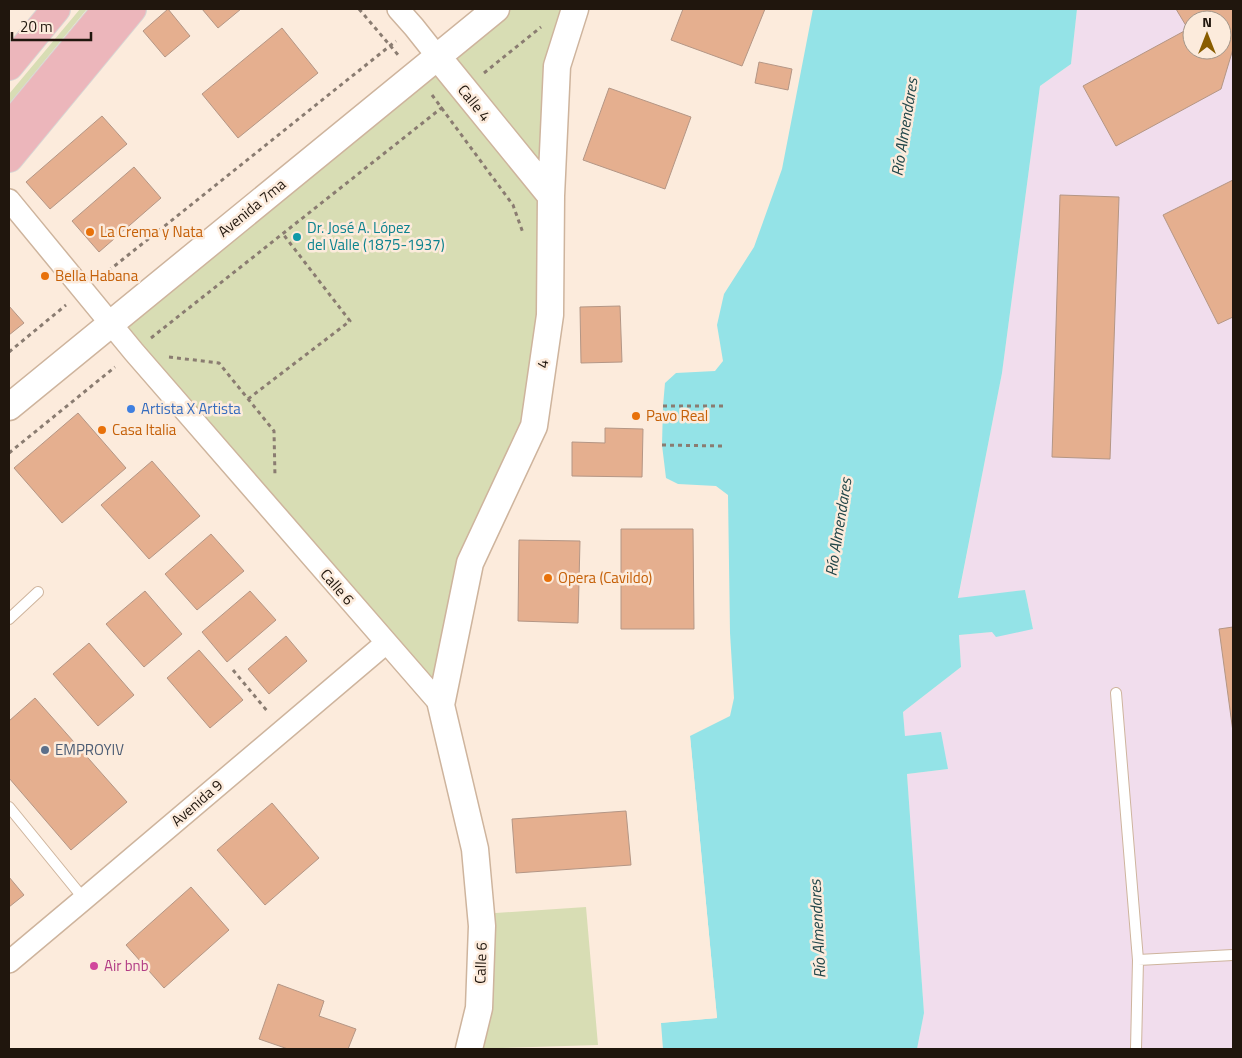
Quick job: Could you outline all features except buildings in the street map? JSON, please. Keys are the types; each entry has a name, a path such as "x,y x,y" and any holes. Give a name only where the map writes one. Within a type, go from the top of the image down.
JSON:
{"main road":[{"path":"9,66 56,9"},
{"path":"9,127 107,9"},
{"path":"9,158 132,9"}],"street":[{"name":"Calle 4","path":"398,9 551,196"},
{"name":"Avenida 7ma","path":"9,407 496,9"},
{"name":"4","path":"441,705 470,563 534,426 550,315 551,196 557,66 575,9"},
{"name":"Calle 6","path":"9,200 134,352 441,705 475,849 482,926 479,1008 470,1049"},
{"name":"Avenida 9","path":"9,962 386,642"}],"lane":[{"path":"9,619 38,592"},
{"path":"1116,693 1138,960 1136,1049"},
{"path":"9,808 84,899"},
{"path":"1138,960 1233,955"}],"path":[{"path":"359,9 415,74 513,205 523,235"},
{"path":"9,453 547,21"},
{"path":"9,352 391,46"},
{"path":"248,399 350,321 283,234"},
{"path":"134,352 219,363 274,431 276,516"},
{"path":"662,406 724,406"},
{"path":"662,446 725,446"},
{"path":"233,670 283,730"}],"shaded area":[{"path":"1077,9 1233,9 1233,1049 917,1049 924,1013 907,774 948,769 905,736 903,712 961,667 959,635 1033,628 1025,590 958,599 1002,373 1040,86 1071,64"}],"green space":[{"path":"80,9 87,9 9,104 9,94"},
{"path":"496,9 575,9 534,426 470,563 441,705 111,323"},
{"path":"586,907 598,1045 469,1049 481,914"}],"water":[{"name":"Río Almendares","path":"813,9 1077,9 1071,64 1040,86 1002,373 958,598 1025,590 1033,629 996,637 992,632 959,635 961,667 903,712 905,736 941,732 948,769 907,774 924,1013 917,1049 663,1049 661,1023 717,1018 690,736 730,716 734,698 730,633 728,495 716,486 678,484 666,478 662,445 665,383 676,373 715,371 723,361 717,325 724,294 754,247 782,169"}],"pier":[{"path":"688,736 690,736 717,1018 658,1023 660,1021 714,1016"}],"place":[{"name":"La Crema y Nata","path":"90,232"},
{"name":"Dr. José A. López del Valle (1875-1937)","path":"297,237"},
{"name":"Bella Habana","path":"45,276"},
{"name":"Artista X Artista","path":"131,409"},
{"name":"Pavo Real","path":"636,416"},
{"name":"Casa Italia","path":"102,430"},
{"name":"Opera (Cavildo)","path":"548,578"},
{"name":"EMPROYIV","path":"45,750"},
{"name":"Air bnb","path":"94,966"}]}
